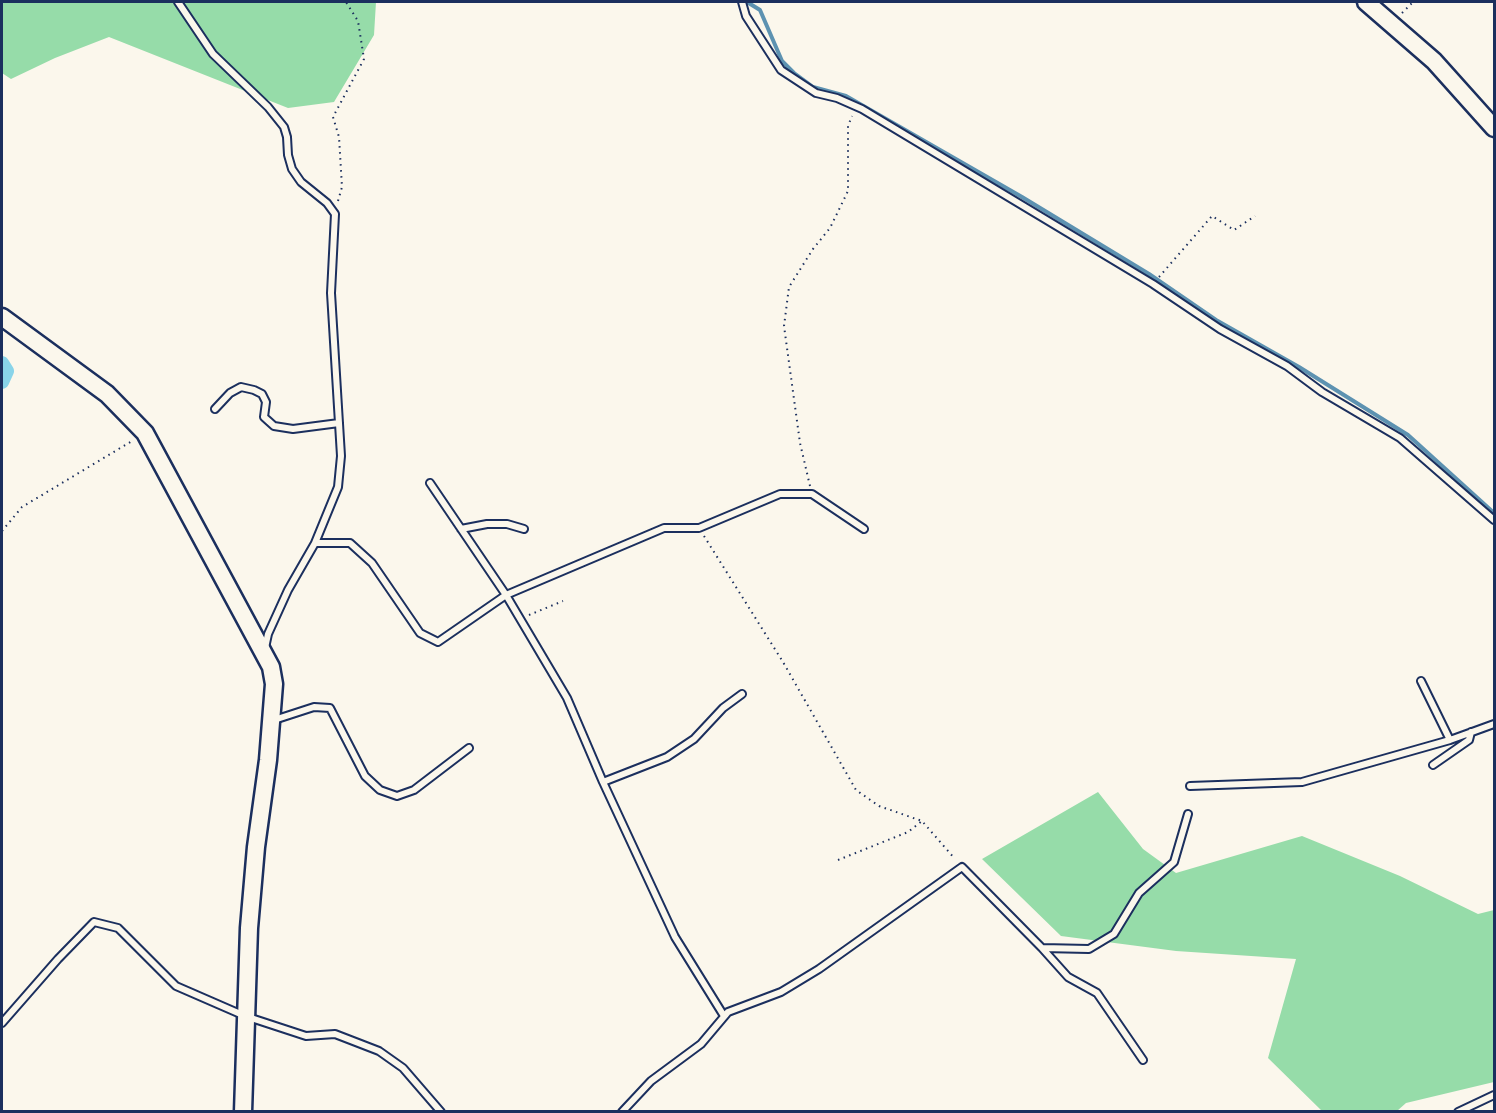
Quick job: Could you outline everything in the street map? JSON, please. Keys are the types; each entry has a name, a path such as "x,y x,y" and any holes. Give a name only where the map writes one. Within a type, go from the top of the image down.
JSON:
{"street":[{"path":"1366,2 1434,61 1494,129"},
{"path":"2,317 107,394 145,433 271,667 274,684 271,722 249,928 243,1112"}],"lane":[{"path":"178,2 213,54 268,107 284,127 288,137 288,155 292,169 301,182 327,203 335,214 331,293 341,456 338,488 315,543 288,590 268,634 264,652"},
{"path":"742,2 746,16 781,70 816,93 856,106 1153,284 1220,328 1287,366 1322,392 1400,438 1494,520"},
{"path":"215,409 230,393 241,387 262,394 266,402 264,417 274,426 293,429 339,423"},
{"path":"430,483 506,595 567,698 603,783 675,937 724,1016"},
{"path":"315,543 350,543 372,563 420,633 438,642 506,595 664,528 699,528 780,494 812,494 864,529"},
{"path":"461,529 487,524 507,524 524,529"},
{"path":"1421,681 1450,740"},
{"path":"603,783 668,757 694,739 723,708 742,694"},
{"path":"271,722 314,707 330,708 365,776 380,790 398,796 414,790 470,748"},
{"path":"1190,786 1302,783 1450,740 1494,724"},
{"path":"1433,765 1469,740 1471,732"},
{"path":"1042,948 1089,949 1114,934 1138,893 1174,862 1188,814"},
{"path":"622,1112 651,1081 701,1044 728,1012 781,992 819,969 962,867 1068,977 1097,993 1143,1060"},
{"path":"2,1023 94,922 118,928 176,986 245,1016 306,1036 335,1034 379,1051 403,1068 441,1112"},
{"path":"1458,1112 1494,1095"}],"path":[{"path":"335,214 342,187 339,137 333,117 363,59 358,21 345,2"},
{"path":"812,494 800,443 784,326 789,287 813,249 830,228 848,191 848,126 856,106"},
{"path":"1153,284 1212,216 1234,230 1255,216"},
{"path":"2,531 22,507 145,433"},
{"path":"699,528 783,662 856,790 879,806 922,820 962,867"},
{"path":"520,618 563,601"},
{"path":"838,860 908,832 922,820"}],"green space":[{"path":"2,2 376,2 374,35 334,102 288,108 109,37 55,58 11,79 2,73"},
{"path":"1098,792 1143,849 1176,873 1302,836 1400,876 1478,914 1494,910 1494,1082 1406,1103 1397,1111 1322,1111 1268,1058 1296,959 1176,951 1061,936 982,859"}],"waterway":[{"path":"747,2 760,10 782,61 813,87 846,96 1022,197 1149,274 1216,320 1299,367 1408,435 1494,513"},
{"path":"2,363 7,371 2,382"}]}
